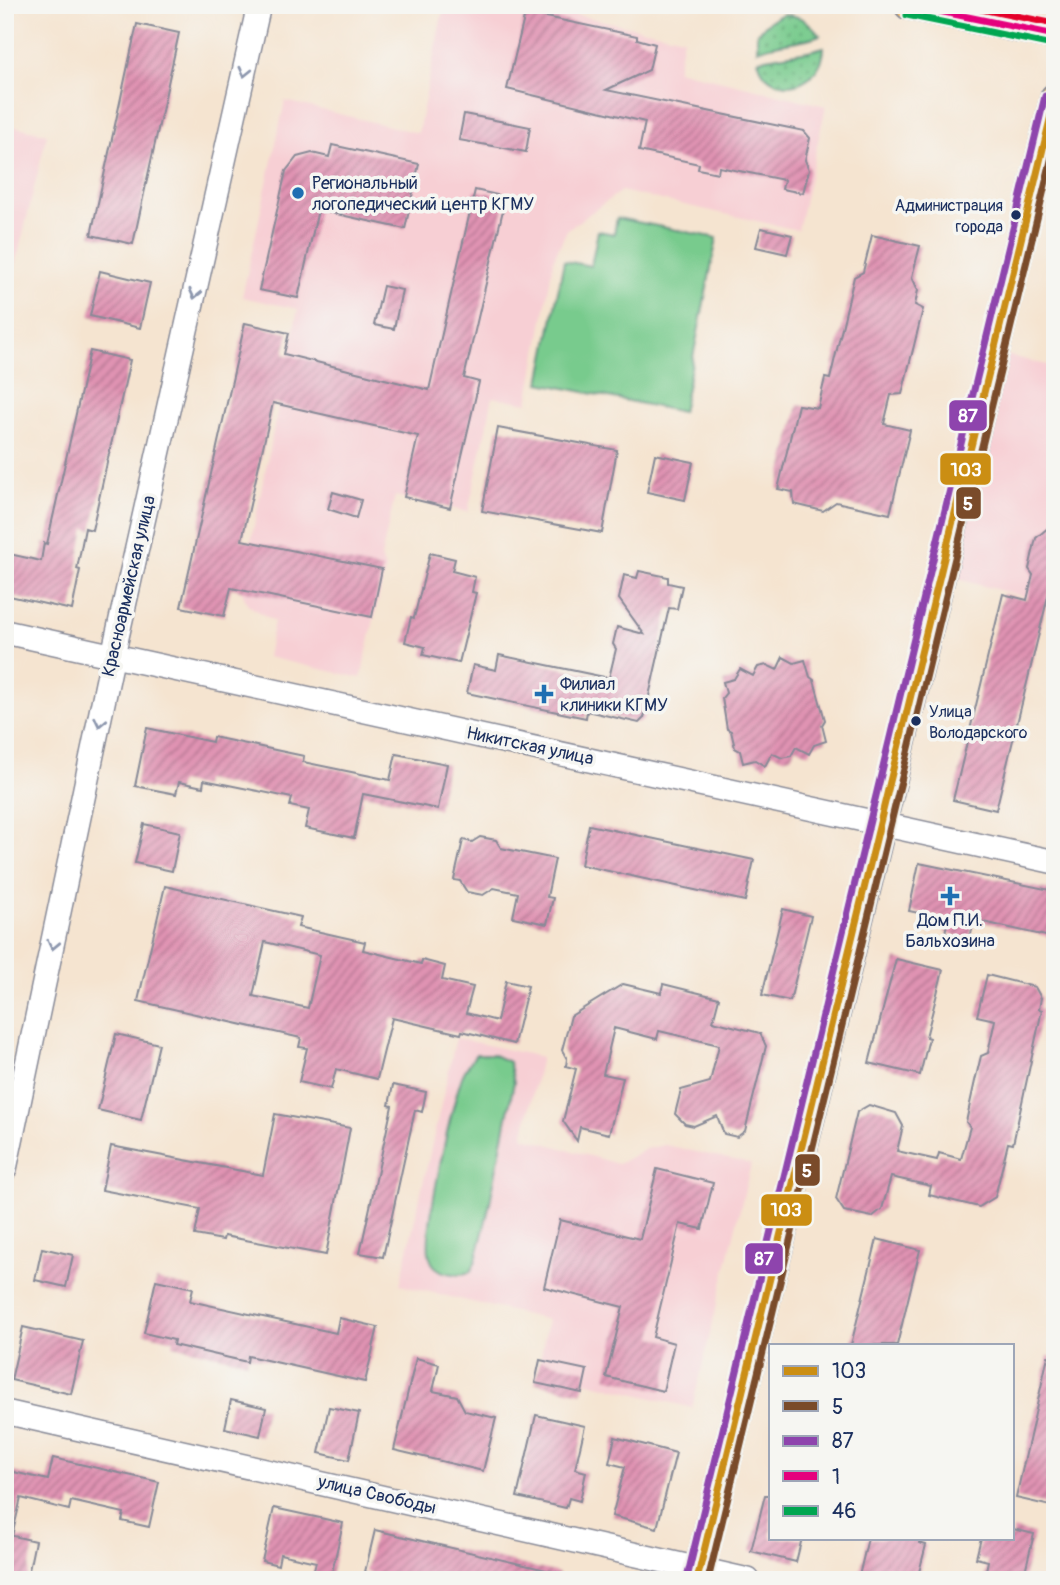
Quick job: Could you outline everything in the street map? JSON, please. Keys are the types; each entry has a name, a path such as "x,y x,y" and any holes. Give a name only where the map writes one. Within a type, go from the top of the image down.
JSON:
{"main road":[{"path":"909,5 1055,35"},
{"path":"698,1574 1055,98"}],"street":[{"name":"Красноармейская улица","path":"5,1169 113,655 260,5"},
{"name":"Никитская улица","path":"5,632 1055,862"},
{"name":"улица Свободы","path":"5,1412 698,1574 748,1580"}],"shaded area":[{"path":"444,5 530,5 683,38 677,70 826,106 798,230 621,191 567,230 554,258 528,403 493,397 468,512 395,496 381,557 385,570 361,678 267,657 274,621 248,605 241,590 298,309 242,297 285,101 418,133"},
{"path":"5,124 47,134 5,309"},
{"path":"1006,355 1055,367 1055,605 954,578"},
{"path":"456,1038 541,1057 523,1137 618,1164 645,1149 665,1145 751,1164 692,1408 585,1381 587,1371 540,1360 548,1320 400,1285"}],"green space":[{"path":"783,14 804,20 820,35 757,50 757,33"},
{"path":"824,47 822,58 812,75 794,84 774,82 764,74 758,60 808,51"},
{"path":"617,218 717,238 682,412 540,383 564,261 591,266 598,231 614,234"},
{"path":"476,1054 492,1054 509,1062 514,1082 476,1260 471,1272 453,1274 441,1271 430,1258 430,1224 439,1169 457,1092 463,1074"}],"building":[{"path":"532,14 637,36 637,39 655,44 649,70 606,90 804,131 810,138 805,160 809,170 803,193 782,189 784,180 719,167 718,173 698,169 699,164 639,151 645,122 507,89 524,18"},
{"path":"137,24 179,33 133,244 91,235"},
{"path":"464,114 530,127 526,152 459,140"},
{"path":"332,145 419,164 405,229 318,210 298,298 259,290 286,171 297,157 312,153 329,157"},
{"path":"475,190 506,197 464,378 479,382 450,508 404,497 418,436 273,403 242,540 382,569 372,617 231,588 224,616 181,607 245,323 289,333 284,354 429,390"},
{"path":"761,228 792,235 787,254 756,247"},
{"path":"872,235 920,246 912,277 918,290 915,305 923,309 902,394 891,395 884,424 910,430 890,514 836,502 823,511 794,504 793,492 778,489 798,405 818,408 825,378 830,379 854,277 863,272"},
{"path":"100,271 150,283 140,328 90,316"},
{"path":"383,286 402,290 394,329 374,325"},
{"path":"90,351 130,360 92,530 85,528 72,610 5,595 5,553 41,561"},
{"path":"498,428 617,450 602,533 482,511"},
{"path":"655,454 693,462 685,500 647,492"},
{"path":"333,492 361,500 356,518 328,509"},
{"path":"1055,522 1055,589 1050,588 996,810 953,800 1003,594 1027,600 1033,575 1029,569 1036,538"},
{"path":"430,553 455,559 452,571 475,577 472,592 476,593 459,663 423,655 425,647 405,642 411,617 414,618"},
{"path":"639,571 668,577 668,583 682,586 677,609 669,608 644,718 639,723 587,711 586,718 467,693 473,665 496,670 499,655 609,678 616,649 613,644 617,627 644,634 619,599 624,575 637,578"},
{"path":"783,657 794,663 805,660 810,677 814,680 825,720 822,725 826,741 814,745 809,754 796,747 791,756 782,758 772,753 765,766 755,760 743,763 740,751 735,748 731,731 727,729 722,698 726,693 723,682 734,679 740,669 753,676 758,667 767,665 777,670"},
{"path":"147,728 212,742 213,737 304,756 303,762 390,780 396,754 447,764 438,809 363,794 354,838 305,828 309,810 290,806 292,798 204,780 203,787 179,782 176,794 135,786"},
{"path":"144,824 180,832 172,871 135,863"},
{"path":"589,825 754,860 745,901 581,865"},
{"path":"480,837 496,840 501,848 555,859 547,897 553,898 547,924 513,917 518,893 494,888 483,895 467,892 460,881 454,880 463,840 472,842"},
{"path":"919,863 1055,891 1055,938 974,920 970,939 945,933 948,919 909,911"},
{"path":"165,886 301,917 298,927 365,942 363,950 421,964 422,960 445,966 442,980 473,987 466,1013 497,1021 506,981 528,986 514,1044 392,1018 377,1079 336,1069 331,1089 299,1082 307,1048 299,1047 301,1038 138,1001","holes":["265,942 320,955 308,1008 253,996"]},
{"path":"783,909 811,916 790,1001 762,995"},
{"path":"896,959 943,970 926,1037 929,1038 920,1075 869,1063"},
{"path":"987,975 1035,987 1041,998 1039,1009 1042,1010 1013,1144 1008,1143 995,1197 979,1207 929,1195 931,1186 891,1177 882,1209 872,1217 844,1211 836,1199 857,1112 869,1105 896,1113 903,1126 897,1151 937,1160 939,1153 961,1159 970,1127 966,1122 981,1056 988,1053 995,1020 977,1016"},
{"path":"623,984 661,993 663,984 719,998 713,1021 760,1033 766,1046 745,1131 737,1137 724,1134 717,1116 694,1126 685,1124 675,1114 681,1090 710,1082 719,1045 659,1031 657,1039 614,1028 603,1074 623,1078 609,1134 580,1127 577,1141 563,1121 576,1069 566,1066 567,1059 562,1050 571,1016"},
{"path":"116,1034 159,1044 141,1120 98,1110"},
{"path":"393,1085 426,1092 422,1112 415,1110 383,1257 360,1253 392,1106 389,1105"},
{"path":"275,1114 350,1128 326,1255 224,1236 223,1240 195,1235 200,1209 102,1190 111,1146 263,1175"},
{"path":"657,1169 713,1183 702,1229 680,1224 653,1337 674,1343 663,1391 606,1377 623,1307 544,1287 560,1220 640,1239"},
{"path":"877,1239 920,1250 897,1344 851,1344"},
{"path":"42,1248 73,1255 66,1287 35,1280"},
{"path":"156,1280 193,1288 190,1301 336,1333 339,1318 378,1327 365,1382 248,1356 247,1362 173,1345 174,1340 144,1333"},
{"path":"23,1327 83,1341 71,1394 11,1380"},
{"path":"1048,1356 1055,1357 1055,1507 1016,1498"},
{"path":"416,1358 439,1364 433,1391 457,1396 465,1411 496,1418 483,1471 394,1450"},
{"path":"540,1360 587,1370 582,1393 535,1383"},
{"path":"231,1400 266,1408 260,1436 225,1428"},
{"path":"329,1407 359,1413 349,1460 319,1453"},
{"path":"536,1415 585,1426 575,1469 586,1472 580,1501 569,1498 566,1508 517,1497"},
{"path":"615,1437 676,1453 657,1528 612,1516 625,1467 609,1463"},
{"path":"53,1458 159,1482 149,1527 122,1521 124,1513 71,1501 69,1510 21,1498 12,1536 35,1541 27,1580 5,1580 5,1470 48,1480"},
{"path":"765,1495 769,1495 769,1540 802,1540 796,1562 751,1551"},
{"path":"274,1508 343,1523 331,1577 313,1573 316,1562 280,1554 278,1565 262,1561"},
{"path":"1014,1529 1034,1534 1023,1580 984,1580 988,1561 976,1558 980,1540 1014,1540"},
{"path":"375,1530 559,1573 558,1580 398,1580 365,1572"},
{"path":"868,1540 920,1540 919,1543 926,1545 917,1580 876,1580 859,1576"}],"transit line":[{"name":"1","path":"910,5 1055,35"},
{"path":"962,5 1055,24"},
{"name":"46","path":"907,15 1053,45"},
{"name":"87","path":"687,1578 1045,96"},
{"name":"103","path":"697,1580 1055,99"},
{"name":"5","path":"708,1580 1055,144"}],"place":[{"name":"Региональный логопедический центр КГМУ","path":"298,193"},
{"name":"Администрация города","path":"1016,215"},
{"name":"Филиал клиники КГМУ","path":"544,694"},
{"name":"Улица Володарского","path":"916,721"},
{"name":"Дом П.И. Бальхозина","path":"950,896"}]}
